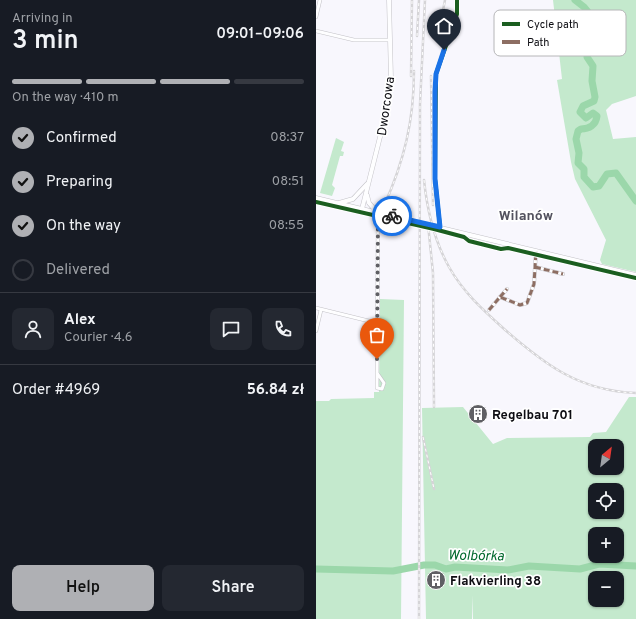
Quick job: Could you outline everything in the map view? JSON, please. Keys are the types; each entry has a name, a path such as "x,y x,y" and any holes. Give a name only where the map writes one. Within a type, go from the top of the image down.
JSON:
{"street":[{"path":"316,17 320,0"},
{"name":"Dworcowa","path":"362,209 388,105 390,78 389,0"},
{"path":"440,227 435,179 436,74 457,14 457,0"},
{"path":"316,31 354,40 390,40"},
{"path":"336,203 348,201 357,196 369,181"},
{"path":"367,191 368,203 378,213 377,323 377,373 377,388 382,389 384,383 377,373"},
{"path":"316,198 636,276"},
{"path":"500,297 520,305 527,302 534,284 536,251"},
{"path":"535,267 563,274"},
{"path":"489,310 507,288"},
{"path":"316,308 377,323"},
{"path":"316,331 321,310"}],"green space":[{"path":"553,0 636,0 636,96 612,104 606,110 613,139 636,137 636,272 602,264 600,260 606,240 575,179 557,80 562,79 559,56 626,56 626,10 554,10"},
{"path":"336,138 344,142 341,151 344,152 343,156 340,156 332,185 335,188 332,196 320,193"},
{"path":"380,299 404,300 401,619 316,619 316,401 329,401 331,399 374,398 374,392 379,392"},
{"path":"629,397 636,397 636,619 473,619 473,595 472,619 426,619 422,408 463,407 493,444 507,438 590,437 593,433 606,432"}],"waterway":[{"path":"575,0 586,10"},
{"path":"587,56 593,66 592,81 595,97 594,101 583,106 580,112 586,118 593,113 597,116 592,126 578,131 576,139 579,153 578,163 584,169 584,177 593,187 599,186 607,174 616,173 636,201"},
{"name":"Wolbórka","path":"316,569 393,571 424,565 435,565 446,569 455,567 508,570 529,566 580,569 599,564 636,566"}],"railway":[{"path":"411,76 412,0"},
{"path":"417,36 419,0"},
{"path":"419,619 420,104 425,0"},
{"path":"437,41 445,0"},
{"path":"384,206 397,173 410,124 414,89 414,71"},
{"path":"431,76 433,205"},
{"path":"424,180 432,225 440,247 449,267 467,293 503,328 548,364 580,381 597,387 636,393"},
{"path":"428,224 433,273 434,407"},
{"path":"423,437 434,489"}],"marked path":[{"path":"489,310 500,297 520,305 527,303 534,284 536,251"},
{"path":"535,267 563,274"},
{"path":"500,297 507,289"}],"cycle path":[{"path":"440,227 435,179 436,74 457,14 457,0"},
{"path":"316,202 434,229 464,237 469,241 501,249 508,248 636,278"}],"way so far":[{"path":"377,359 378,213 392,216"}],"place":[{"name":"Regelbau 701","path":"478,414"},
{"name":"Flakvierling 38","path":"436,580"}],"district":[{"name":"Wilanów","path":"526,215"}],"route":[{"path":"392,216 440,227 435,179 435,92 436,74 444,50"}]}
